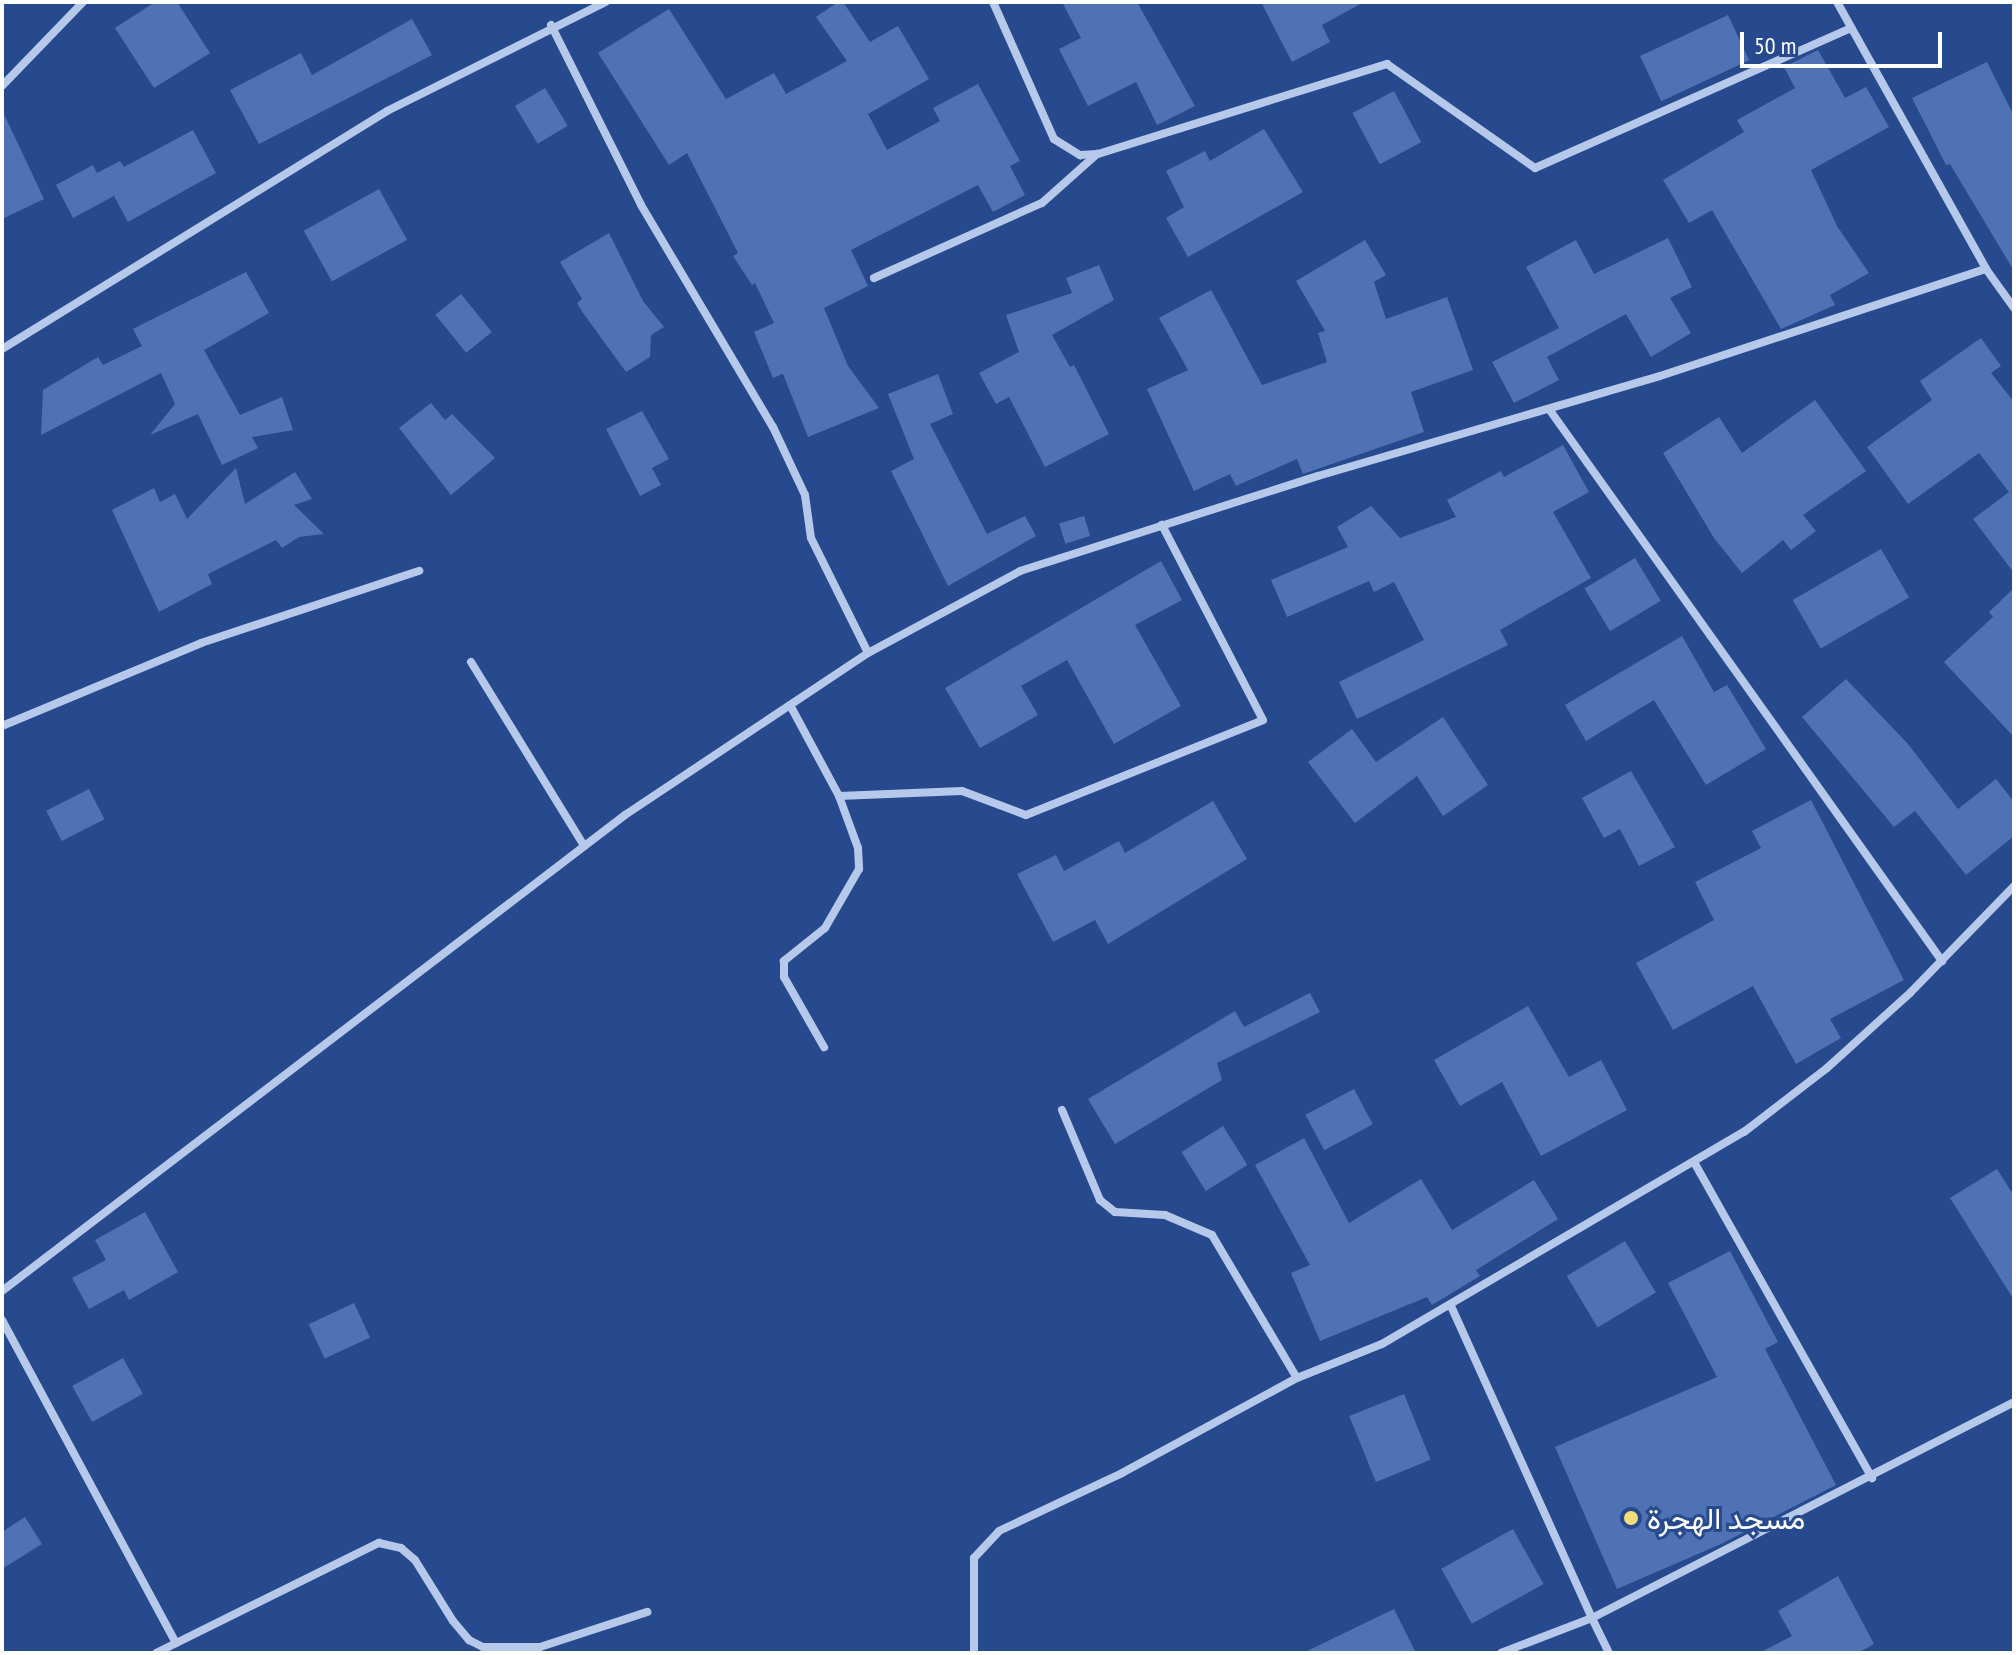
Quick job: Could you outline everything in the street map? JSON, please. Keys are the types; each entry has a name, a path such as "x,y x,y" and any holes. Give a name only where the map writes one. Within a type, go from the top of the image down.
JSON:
{"street":[{"path":"64,2 71,14"},
{"path":"2,86 83,2"},
{"path":"2,349 387,111 551,25 606,2"},
{"path":"993,2 1054,139 1080,155 1098,154 1387,64 1535,168 1851,28"},
{"path":"1837,2 1986,269 2014,308"},
{"path":"551,25 641,205 773,427 805,495 811,538 868,653"},
{"path":"874,278 1042,203 1098,154"},
{"path":"2,1291 584,846 868,653 1020,571 1162,525 1549,409 1986,269"},
{"path":"1549,409 1942,961"},
{"path":"839,796 962,791 1026,815 1263,720 1162,525"},
{"path":"2,726 201,643 419,571"},
{"path":"471,662 584,846"},
{"path":"790,705 839,796 858,848 859,869 825,928 784,961 783,969 824,1047"},
{"path":"974,1653 974,1558 999,1531 1122,1473 1297,1378 1382,1344 1744,1132 1827,1068 1942,961 2014,886"},
{"path":"1062,1110 1100,1200 1115,1212 1165,1215 1212,1235 1297,1378"},
{"path":"1694,1162 1872,1478"},
{"path":"1451,1306 1609,1653"},
{"path":"2,1320 176,1643"},
{"path":"1501,1653 1592,1618 1872,1478 2014,1402"},
{"path":"156,1653 379,1543 401,1548 415,1560 453,1621 469,1640 483,1647 540,1647 647,1612"}],"building":[{"path":"155,2 177,2 210,53 154,88 115,28"},
{"path":"838,2 843,2 870,42 898,26 929,79 868,114 887,150 940,121 933,108 978,84 1020,161 1010,166 1025,195 993,212 978,185 851,250 868,286 824,308 848,366 879,408 808,437 783,374 773,378 754,332 774,323 755,283 752,285 733,256 738,253 687,153 669,165 598,53 669,9 726,99 774,73 786,94 847,61 816,17"},
{"path":"1062,2 1137,2 1195,106 1157,125 1136,82 1088,106 1059,49 1081,38"},
{"path":"1261,2 1364,2 1322,25 1330,42 1292,62"},
{"path":"1728,15 1749,60 1661,101 1640,56"},
{"path":"412,19 432,55 259,144 230,90 301,53 312,75"},
{"path":"1818,50 1845,98 1866,87 1889,127 1811,170 1837,226 1869,273 1830,295 1835,305 1781,329 1712,210 1689,223 1663,180 1744,132 1737,120 1795,88 1784,67"},
{"path":"1987,62 2014,116 2014,271 1950,164 1946,165 1912,98"},
{"path":"545,88 568,126 538,144 515,106"},
{"path":"1394,91 1421,142 1380,164 1353,113"},
{"path":"2,110 44,199 2,219"},
{"path":"1264,129 1303,192 1188,257 1166,218 1184,207 1166,171 1205,151 1210,161"},
{"path":"193,130 216,173 128,222 114,196 73,218 56,185 93,165 97,173 120,161 124,167"},
{"path":"379,189 407,240 332,281 304,231"},
{"path":"609,233 643,301 664,327 651,335 650,357 626,372 577,303 582,299 560,262"},
{"path":"1668,238 1692,287 1670,298 1691,333 1651,357 1626,314 1547,357 1559,380 1514,403 1492,362 1559,328 1526,267 1576,240 1594,274"},
{"path":"1365,240 1386,275 1374,282 1386,319 1447,297 1473,370 1411,392 1424,432 1303,474 1297,459 1236,486 1230,474 1194,491 1147,389 1188,370 1159,318 1211,290 1262,385 1327,362 1318,333 1325,331 1296,281"},
{"path":"1099,265 1114,300 1052,335 1070,367 1074,365 1109,434 1045,467 1009,397 996,404 979,373 1019,352 1006,315 1072,293 1066,278"},
{"path":"246,272 269,313 204,350 240,415 282,397 293,430 252,437 258,448 222,465 198,414 150,435 175,404 161,373 41,435 43,390 98,357 103,365 142,346 133,329"},
{"path":"461,294 492,332 466,353 435,315"},
{"path":"1981,338 2001,366 1991,373 2014,402 2014,573 1973,519 2009,492 1979,453 1908,504 1867,447 1932,400 1920,381"},
{"path":"938,374 953,414 930,424 987,534 1025,516 1036,536 948,586 891,471 914,459 888,394"},
{"path":"1815,400 1866,471 1803,515 1816,531 1791,550 1783,540 1742,573 1714,538 1663,453 1719,417 1742,453"},
{"path":"431,403 445,420 452,414 495,458 451,495 399,428"},
{"path":"642,411 669,459 652,468 661,485 640,496 606,429"},
{"path":"1563,445 1589,492 1553,512 1591,578 1500,630 1508,645 1357,719 1339,682 1424,640 1394,582 1374,592 1369,581 1287,617 1271,580 1348,547 1337,527 1371,506 1400,538 1456,517 1447,500 1501,471 1504,477"},
{"path":"236,468 245,504 295,472 312,499 294,505 324,534 299,537 282,548 276,540 208,574 212,584 159,612 112,510 154,488 160,502 175,494 187,519"},
{"path":"1084,516 1090,536 1065,544 1059,524"},
{"path":"1881,549 1909,597 1821,648 1793,600"},
{"path":"1635,558 1661,601 1610,631 1584,588"},
{"path":"1161,561 1182,600 1135,625 1181,706 1114,744 1067,660 1021,686 1038,715 980,748 945,688"},
{"path":"2014,588 2014,737 1944,662 1993,617 1989,612"},
{"path":"1682,636 1714,692 1727,685 1766,749 1706,785 1654,700 1586,741 1565,705"},
{"path":"1846,679 1908,744 1958,809 1996,779 2014,802 2014,836 1966,875 1915,811 1894,827 1802,717"},
{"path":"1443,717 1488,785 1443,816 1417,776 1355,823 1308,762 1352,729 1376,762"},
{"path":"1631,771 1675,847 1639,866 1620,829 1604,838 1582,798"},
{"path":"89,789 104,819 62,841 46,811"},
{"path":"1811,800 1904,980 1830,1019 1841,1038 1796,1064 1753,986 1673,1030 1636,963 1714,920 1695,882 1761,848 1752,831"},
{"path":"1213,801 1247,859 1108,944 1095,920 1053,942 1017,874 1056,855 1064,871 1119,841 1125,853"},
{"path":"1310,993 1320,1012 1217,1063 1222,1080 1115,1144 1088,1099 1235,1011 1244,1027"},
{"path":"1528,1006 1569,1077 1601,1060 1627,1110 1541,1156 1502,1082 1460,1106 1434,1060"},
{"path":"1354,1089 1373,1124 1324,1150 1305,1115"},
{"path":"1223,1126 1247,1165 1206,1191 1181,1152"},
{"path":"1304,1138 1349,1223 1421,1179 1452,1230 1534,1180 1558,1219 1476,1270 1480,1276 1432,1305 1427,1297 1320,1341 1291,1273 1310,1265 1255,1165"},
{"path":"1997,1169 2014,1196 2014,1300 1950,1198"},
{"path":"145,1212 178,1272 129,1300 124,1290 89,1309 72,1278 106,1260 95,1240"},
{"path":"1625,1241 1656,1292 1598,1327 1567,1276"},
{"path":"1730,1251 1778,1342 1765,1349 1836,1485 1721,1544 1617,1589 1555,1447 1717,1377 1668,1283"},
{"path":"354,1303 370,1337 325,1359 309,1324"},
{"path":"123,1358 143,1394 92,1422 72,1386"},
{"path":"1404,1394 1431,1460 1376,1482 1349,1416"},
{"path":"25,1517 42,1544 2,1569 2,1532"},
{"path":"1513,1529 1544,1584 1472,1624 1441,1569"},
{"path":"1838,1576 1874,1644 1858,1653 1759,1653 1792,1636 1778,1611"},
{"path":"1394,1609 1416,1653 1303,1653"}],"place":[{"name":"مسجد الهجرة","path":"1631,1518"}]}
